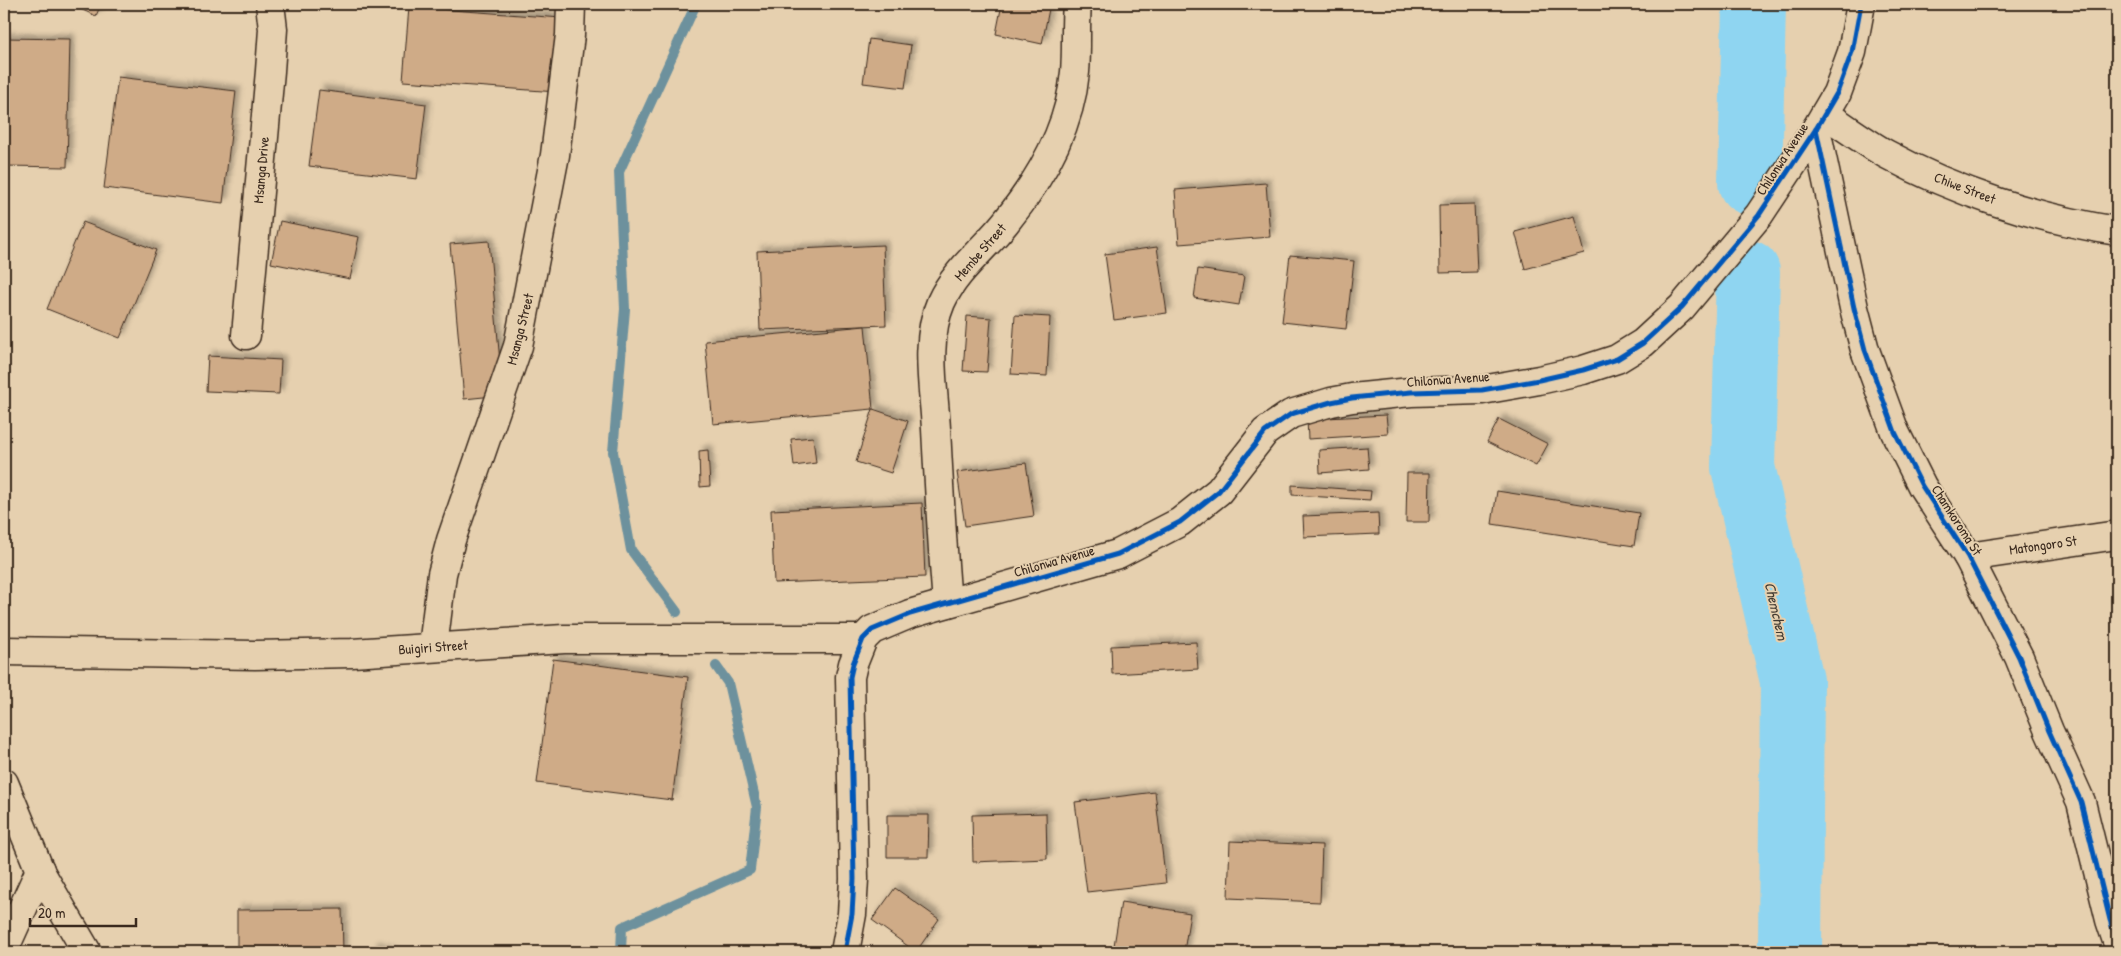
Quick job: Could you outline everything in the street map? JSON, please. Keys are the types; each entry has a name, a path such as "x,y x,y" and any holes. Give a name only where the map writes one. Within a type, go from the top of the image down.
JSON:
{"street":[{"name":"Msanga Drive","path":"246,335 270,71 273,28 270,4"},
{"name":"Msanga Street","path":"433,646 442,574 451,540 518,346 555,155 570,35 571,4"},
{"name":"Membe Street","path":"948,603 935,404 933,330 941,302 952,282 966,265 990,242 1028,195 1055,144 1066,119 1075,72 1077,4"},
{"name":"Chilonwa Avenue","path":"863,639 872,630 948,603 1118,554 1180,522 1219,491 1265,432 1292,414 1331,402 1352,398 1411,392 1482,390 1539,380 1583,370 1616,359 1643,343 1682,307 1760,215 1820,122 1837,93 1852,52 1861,4"},
{"name":"Chiwe Street","path":"1820,122 1963,188 2040,216 2117,231"},
{"name":"Chamkoroma St","path":"1820,122 1838,237 1865,350 1895,432 1922,486 1968,557 2020,657 2049,731 2081,802 2110,920 2117,941"},
{"name":"Matongoro St","path":"1968,557 2117,535"},
{"name":"Buigiri Street","path":"4,651 255,655 352,652 564,639 863,639"},
{"path":"845,952 852,914 854,879 850,677 852,664 863,639"},
{"path":"4,783 40,870 87,952"},
{"path":"4,950 40,870"}],"building":[{"path":"69,4 101,4 96,16"},
{"path":"1002,4 1050,4 1042,44 996,34"},
{"path":"409,7 562,18 557,92 403,81"},
{"path":"4,38 70,39 67,167 4,166"},
{"path":"869,39 911,45 905,88 863,83"},
{"path":"118,77 236,91 223,203 104,188"},
{"path":"319,90 426,104 417,179 309,166"},
{"path":"1266,183 1270,237 1179,244 1175,190"},
{"path":"1474,204 1477,272 1440,273 1439,205"},
{"path":"1574,216 1584,253 1525,269 1515,232"},
{"path":"280,221 359,237 350,279 271,263"},
{"path":"83,222 156,250 120,338 47,309"},
{"path":"489,241 503,395 464,399 450,244"},
{"path":"883,245 886,325 760,330 757,251"},
{"path":"1157,247 1167,313 1114,320 1105,254"},
{"path":"1290,255 1354,261 1346,329 1282,322"},
{"path":"1198,269 1244,276 1239,305 1194,298"},
{"path":"1015,315 1050,317 1047,376 1011,374"},
{"path":"967,316 991,318 987,372 963,371"},
{"path":"865,326 873,409 713,424 705,341"},
{"path":"208,356 281,360 279,394 206,391"},
{"path":"873,409 908,421 891,473 856,462"},
{"path":"1386,415 1388,434 1308,439 1307,419"},
{"path":"1499,419 1548,444 1536,466 1487,442"},
{"path":"813,437 816,463 794,466 791,439"},
{"path":"1367,447 1369,469 1320,473 1319,450"},
{"path":"708,450 710,486 700,487 699,451"},
{"path":"1026,463 1034,516 965,526 957,472"},
{"path":"1407,473 1430,473 1429,522 1406,522"},
{"path":"1292,485 1371,491 1370,500 1292,495"},
{"path":"1497,491 1639,513 1634,546 1492,524"},
{"path":"922,503 925,577 774,583 771,510"},
{"path":"1378,513 1379,534 1304,537 1303,516"},
{"path":"1196,642 1198,669 1112,674 1111,646"},
{"path":"553,659 688,677 672,800 537,783"},
{"path":"1155,792 1166,883 1087,892 1075,802"},
{"path":"1046,813 1047,859 973,862 972,815"},
{"path":"887,815 929,815 928,857 887,857"},
{"path":"1230,841 1322,845 1320,902 1228,898"},
{"path":"895,888 939,919 916,952 872,920"},
{"path":"1121,902 1190,913 1184,952 1113,952"},
{"path":"342,909 343,952 237,952 237,910"},
{"path":"374,946 392,952 372,952"}],"waterway":[{"path":"677,612 631,550 613,452 625,309 619,172 696,4"},
{"path":"1750,183 1754,4"},
{"name":"Chemchem","path":"1748,272 1743,467 1792,681 1790,952"},
{"path":"621,952 622,927 750,870 757,807 728,683 716,666"}],"cycle path":[{"path":"845,952 852,914 854,879 850,677 863,639 872,630 910,614 1118,554 1180,522 1219,491 1265,432 1291,414 1352,398 1411,392 1482,390 1539,380 1583,370 1617,359 1643,343 1682,307 1759,215 1816,129 1837,93 1852,52 1861,4"},
{"path":"1816,129 1854,308 1865,350 1895,432 1922,486 1968,557 2019,657 2049,731 2081,802 2110,920 2117,941"}]}
